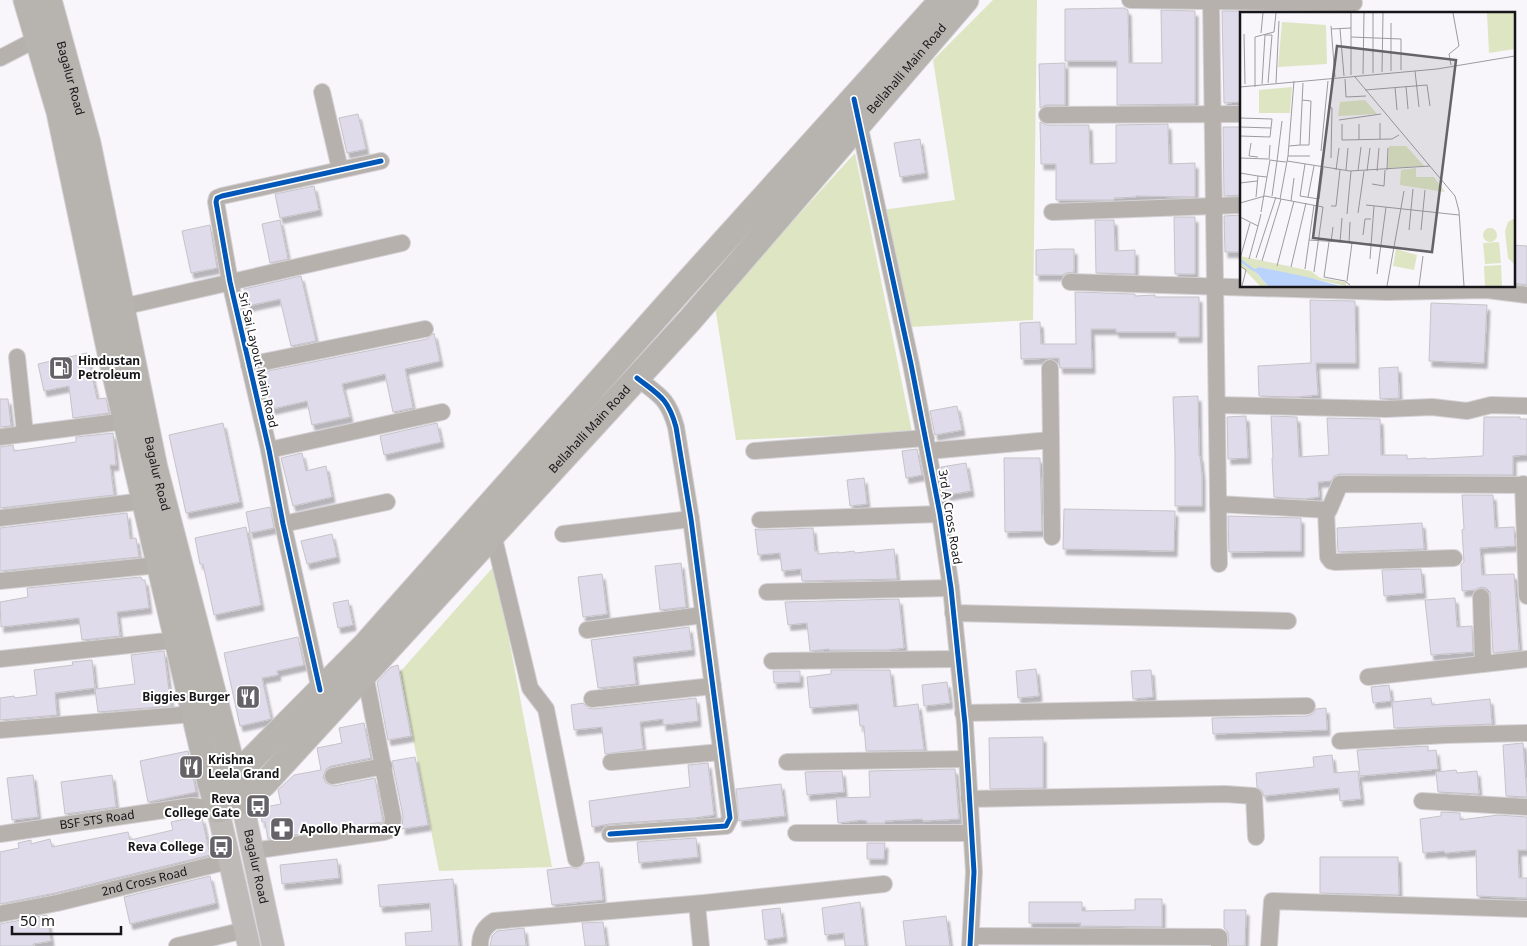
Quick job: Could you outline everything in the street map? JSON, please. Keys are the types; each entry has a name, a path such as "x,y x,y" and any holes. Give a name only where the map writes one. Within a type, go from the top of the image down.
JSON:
{"main road":[{"name":"Bagalur Road","path":"26,0 59,112 158,566 218,810 247,938"},
{"name":"Bagalur Road","path":"49,0 88,143 155,468 242,802 273,946"},
{"name":"Bellahalli Main Road","path":"235,776 365,645 684,286 942,0"},
{"name":"Bellahalli Main Road","path":"242,802 264,784 690,320 966,0"},
{"path":"210,782 235,776"},
{"path":"218,810 242,802"}],"street":[{"path":"1130,0 1354,3"},
{"path":"1212,0 1214,287 1219,564"},
{"path":"0,58 37,39"},
{"path":"322,92 340,169"},
{"name":"3rd A Cross Road","path":"854,99 912,364 940,514 951,588 964,713 972,833 974,872 971,941"},
{"path":"1047,115 1240,114"},
{"name":"Sri Sai Layout Main Road","path":"320,690 283,524 269,450 230,282 216,202 217,198 340,169 381,162"},
{"path":"1052,212 1240,205"},
{"path":"122,307 402,243"},
{"path":"1070,282 1240,288"},
{"path":"1248,288 1386,292 1487,290 1527,294"},
{"path":"249,365 425,329"},
{"path":"17,357 25,433"},
{"path":"1050,368 1052,537"},
{"path":"610,834 726,826 730,818 676,427 672,412 665,400 637,378"},
{"path":"1217,405 1385,409 1432,407 1467,411 1491,405 1527,406"},
{"path":"269,450 442,412"},
{"path":"0,437 126,421"},
{"path":"754,451 1051,440"},
{"path":"1218,504 1329,510 1340,484 1525,484 1527,596"},
{"path":"0,518 144,501"},
{"path":"283,524 387,502"},
{"path":"1326,510 1328,557 1331,561 1454,558"},
{"path":"760,520 940,514"},
{"path":"563,534 690,519"},
{"path":"493,534 530,688 546,709 576,859"},
{"path":"0,581 158,566"},
{"path":"767,592 951,588"},
{"path":"1481,597 1483,664"},
{"path":"953,613 1288,621"},
{"path":"587,630 703,614"},
{"path":"0,659 176,640"},
{"path":"772,661 958,659"},
{"path":"1368,677 1527,659"},
{"path":"252,851 389,831 394,824 365,674"},
{"path":"592,699 713,686"},
{"path":"964,713 1307,706"},
{"path":"0,730 193,714"},
{"path":"1340,741 1446,735 1527,734"},
{"path":"611,762 721,752"},
{"path":"787,762 967,759"},
{"path":"333,776 384,766"},
{"path":"192,806 210,782"},
{"path":"969,799 1225,794 1254,796 1256,838"},
{"path":"1422,801 1527,807"},
{"name":"BSF STS Road","path":"0,834 192,806 218,810"},
{"path":"796,833 972,833"},
{"name":"2nd Cross Road","path":"0,914 57,903 229,861"},
{"path":"480,946 480,938 486,926 494,921 697,904 884,884"},
{"path":"1269,946 1272,901 1527,909"},
{"path":"697,904 701,946"},
{"path":"971,941 1219,937 1219,946"},
{"path":"177,946 247,938"}],"green space":[{"path":"993,0 1037,0 1033,320 911,327 882,210 955,200 933,60"},
{"path":"855,153 912,432 736,440 715,306"},
{"path":"495,565 552,867 439,871 400,672"}],"building":[{"path":"1124,8 1128,10 1129,63 1162,63 1161,10 1195,11 1195,104 1117,105 1117,61 1065,61 1065,9"},
{"path":"1222,11 1241,11 1240,102 1224,103"},
{"path":"1065,63 1065,105 1046,105 1040,108 1039,64"},
{"path":"358,114 366,149 347,153 339,118"},
{"path":"1040,122 1047,125 1089,125 1090,164 1116,163 1116,125 1168,124 1169,164 1195,163 1195,197 1136,196 1114,198 1114,200 1056,200 1056,164 1041,164"},
{"path":"1223,127 1240,127 1240,195 1224,196"},
{"path":"920,139 925,173 900,177 894,143"},
{"path":"314,186 319,210 280,218 275,194"},
{"path":"1240,215 1240,252 1225,252 1224,216"},
{"path":"1174,217 1195,217 1195,274 1175,274"},
{"path":"280,220 288,259 270,263 262,224"},
{"path":"1095,220 1114,220 1115,251 1135,250 1135,274 1096,273"},
{"path":"210,225 217,268 191,273 182,231"},
{"path":"1514,245 1527,246 1527,285 1514,283"},
{"path":"1074,249 1074,272 1063,275 1036,275 1036,250"},
{"path":"301,276 316,341 291,346 280,299 248,306 244,289"},
{"path":"1075,292 1135,294 1135,296 1155,295 1155,297 1199,297 1199,337 1176,337 1176,332 1116,332 1116,329 1091,329 1092,368 1060,368 1059,358 1021,359 1020,323 1040,322 1041,344 1076,344"},
{"path":"1310,300 1355,301 1356,363 1316,363 1318,395 1296,397 1259,396 1258,366 1311,363"},
{"path":"1431,303 1487,305 1484,363 1429,361"},
{"path":"434,333 440,361 405,369 413,408 393,412 385,374 342,384 350,417 312,425 307,401 272,409 263,372 427,339"},
{"path":"87,353 97,399 106,398 109,413 73,418 69,386 44,391 38,364"},
{"path":"1398,367 1399,398 1380,399 1379,368"},
{"path":"1198,396 1202,506 1175,506 1173,397"},
{"path":"0,399 8,399 11,426 0,427"},
{"path":"957,406 962,430 935,435 930,411"},
{"path":"1246,416 1248,458 1228,459 1227,417"},
{"path":"1271,416 1297,417 1299,457 1329,455 1327,418 1380,419 1381,455 1407,455 1407,459 1483,456 1484,417 1520,417 1520,419 1527,419 1527,455 1513,456 1513,475 1340,474 1334,476 1331,481 1318,482 1319,497 1304,499 1274,497"},
{"path":"223,423 240,502 186,513 169,435"},
{"path":"437,423 441,442 384,455 380,436"},
{"path":"113,433 116,465 110,465 114,495 0,508 0,447 13,445 14,451 76,442 76,437"},
{"path":"917,449 922,475 906,478 902,451"},
{"path":"302,453 306,471 326,466 332,497 293,506 281,458"},
{"path":"1004,458 1040,458 1042,531 1005,532"},
{"path":"966,463 971,491 947,495 941,467"},
{"path":"864,478 867,504 850,506 847,480"},
{"path":"1462,495 1493,495 1495,528 1514,527 1515,546 1480,548 1482,575 1514,574 1519,650 1493,653 1490,592 1486,588 1481,587 1462,591 1461,565 1464,562 1462,530 1464,529"},
{"path":"270,507 274,528 250,533 246,512"},
{"path":"1064,509 1175,511 1174,551 1063,549"},
{"path":"127,513 130,539 136,538 139,557 0,571 0,528"},
{"path":"1228,516 1301,518 1301,551 1229,552"},
{"path":"1422,523 1424,549 1338,552 1337,528"},
{"path":"246,527 261,605 214,615 203,564 200,564 195,538"},
{"path":"813,528 815,551 818,551 818,554 894,549 897,579 802,581 801,569 782,571 780,553 758,555 755,529"},
{"path":"332,534 337,557 307,564 301,541"},
{"path":"681,563 686,607 660,610 655,566"},
{"path":"1421,569 1423,593 1384,596 1382,570"},
{"path":"602,574 607,614 583,617 578,577"},
{"path":"141,577 142,580 145,580 149,608 117,612 120,636 82,640 79,618 1,627 0,602 28,597 27,588"},
{"path":"1455,598 1457,627 1472,626 1473,652 1431,655 1425,600"},
{"path":"899,599 904,648 888,650 829,649 810,651 807,623 788,625 785,602"},
{"path":"348,600 353,625 338,628 333,603"},
{"path":"689,627 692,650 633,657 636,684 598,688 591,640"},
{"path":"298,637 304,665 277,671 278,675 262,678 271,719 240,726 224,653"},
{"path":"164,651 171,706 98,712 95,689 135,684 131,655"},
{"path":"92,660 95,688 55,693 57,715 0,720 0,698 37,695 34,670 73,665 72,662"},
{"path":"398,665 411,736 388,740 377,682 391,667"},
{"path":"1036,669 1039,696 1018,698 1016,671"},
{"path":"831,670 890,670 894,707 918,704 924,750 866,751 864,726 860,726 858,704 810,708 807,677 831,674"},
{"path":"1151,670 1153,697 1133,699 1131,671"},
{"path":"773,671 800,671 800,682 774,683"},
{"path":"947,682 950,703 924,706 922,685"},
{"path":"1389,685 1391,701 1373,703 1371,687"},
{"path":"696,698 698,721 663,725 663,719 640,722 643,749 605,754 602,727 574,730 571,705 583,703 588,708 593,709"},
{"path":"1431,698 1432,705 1490,699 1492,724 1394,728 1392,702"},
{"path":"1326,708 1327,730 1213,734 1212,718 1307,716 1313,714 1316,709"},
{"path":"364,723 371,758 331,766 326,769 323,777 326,783 334,786 375,778 383,822 268,839 265,822 262,822 260,808 281,804 278,790 294,775 321,770 317,748 342,743 339,728"},
{"path":"1043,737 1043,788 990,789 989,738"},
{"path":"1523,743 1527,797 1506,796 1503,745"},
{"path":"1428,746 1428,751 1436,750 1438,769 1360,776 1357,750"},
{"path":"188,751 196,792 148,802 140,761"},
{"path":"1332,755 1334,773 1358,771 1361,799 1340,801 1339,788 1264,796 1257,787 1256,773 1314,767 1313,757"},
{"path":"415,757 428,825 402,829 403,816 392,761"},
{"path":"708,763 714,815 592,827 589,801 690,787 688,765"},
{"path":"955,769 959,819 885,821 885,823 867,823 867,821 862,820 838,823 836,798 870,797 869,771"},
{"path":"1456,770 1457,773 1477,771 1479,794 1438,792 1436,772"},
{"path":"842,771 844,792 807,795 805,772"},
{"path":"33,775 38,817 12,820 7,778"},
{"path":"112,775 116,807 65,814 61,782"},
{"path":"781,784 785,816 739,821 736,789"},
{"path":"1441,812 1460,813 1460,820 1498,815 1527,817 1527,850 1518,850 1519,878 1527,878 1527,898 1477,896 1476,850 1423,853 1420,819 1441,816"},
{"path":"195,817 202,818 210,855 55,893 0,904 0,852 19,848 18,843 31,840 31,844 50,839 52,847 128,832 130,840 173,830 171,822"},
{"path":"696,838 698,857 639,863 637,842"},
{"path":"867,843 885,843 884,859 867,859"},
{"path":"1320,857 1398,857 1399,895 1320,893"},
{"path":"337,859 339,878 282,884 280,865"},
{"path":"599,862 603,900 552,905 547,870 571,867 577,869 585,863"},
{"path":"210,876 216,903 130,924 124,897"},
{"path":"453,879 459,946 406,946 405,933 432,931 430,903 380,907 378,885"},
{"path":"1135,899 1162,899 1162,927 1080,926 1081,923 1029,923 1029,902 1082,902 1082,911 1135,910"},
{"path":"860,902 865,946 845,946 844,933 825,935 822,908"},
{"path":"780,908 784,937 765,940 762,910"},
{"path":"1224,910 1246,910 1245,946 1229,946 1228,932 1224,928"},
{"path":"47,915 51,941 33,944 34,946 0,946 0,924"},
{"path":"946,916 950,946 906,946 903,921"},
{"path":"603,922 606,946 585,946 582,923"},
{"path":"524,928 526,946 490,946 492,936 497,931"}],"cycle path":[{"path":"854,99 911,364 940,514 951,588 965,724 974,872 970,946"},
{"path":"320,690 283,524 269,450 230,282 216,202 217,198 222,196 381,161"},
{"path":"610,834 726,826 730,818 691,519 676,427 666,403 657,393 637,378"}],"place":[{"name":"Hindustan Petroleum","path":"61,368"},
{"name":"Biggies Burger","path":"248,697"},
{"name":"Krishna Leela Grand","path":"191,767"},
{"name":"Reva College Gate","path":"258,806"},
{"name":"Apollo Pharmacy","path":"282,829"},
{"name":"Reva College","path":"221,847"}]}
